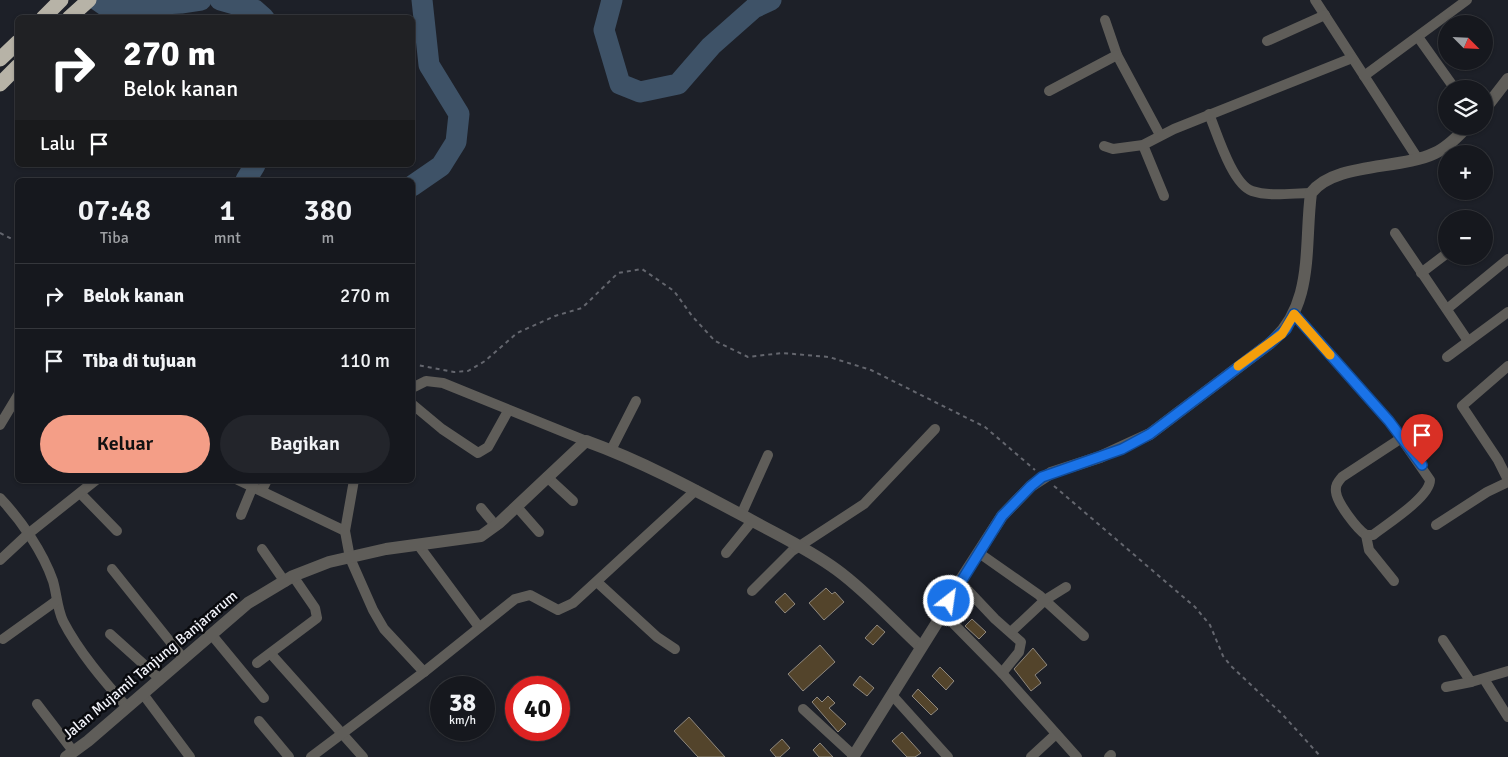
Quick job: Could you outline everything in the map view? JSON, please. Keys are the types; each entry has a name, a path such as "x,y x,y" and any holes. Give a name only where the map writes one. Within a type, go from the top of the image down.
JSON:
{"highway":[{"path":"46,15 61,0"},
{"path":"73,15 89,0"},
{"path":"0,59 15,44"},
{"path":"0,84 15,69"}],"street":[{"path":"1315,0 1418,159"},
{"path":"1364,76 1467,0"},
{"path":"1267,41 1325,14"},
{"path":"1105,20 1118,55 1160,135"},
{"path":"1418,37 1449,80"},
{"path":"1049,91 1118,55"},
{"path":"1104,146 1112,149 1143,145 1160,135 1209,114 1352,58"},
{"path":"1493,99 1508,80"},
{"path":"1209,114 1232,168 1242,185 1258,192 1311,193"},
{"path":"803,709 854,756 1002,516 1037,481 1122,449 1150,434 1286,329 1294,314 1302,288 1311,193 1318,184 1337,176 1435,154 1458,135"},
{"path":"1143,145 1164,196"},
{"path":"1395,233 1468,341"},
{"path":"1447,309 1508,259"},
{"path":"1421,274 1438,260"},
{"path":"1446,357 1508,312"},
{"path":"1294,314 1391,425 1429,476 1429,488 1420,499 1375,532 1366,535"},
{"path":"1436,525 1508,481 1498,460 1462,406 1508,366"},
{"path":"415,386 426,381 443,383 508,411 611,450 696,490 835,568 921,646"},
{"path":"0,425 15,400"},
{"path":"611,450 636,400"},
{"path":"415,406 442,429 478,453 488,447 508,411"},
{"path":"752,591 792,551 864,504 935,429"},
{"path":"1394,581 1369,550 1366,535 1359,529 1337,497 1337,484 1342,477 1400,439"},
{"name":"Jalan Mujamil Tanjung Banjararum","path":"69,754 143,694 248,603 289,579 329,562 403,546 420,546 475,538 496,526 586,441"},
{"path":"726,553 746,518 768,455"},
{"path":"547,477 573,501"},
{"path":"0,560 28,534 93,483"},
{"path":"246,483 345,531"},
{"path":"241,515 258,488 264,483"},
{"path":"353,483 345,531 350,558 373,610 384,629 424,672"},
{"path":"311,757 521,596 530,595 553,609 561,610 597,582 696,490"},
{"path":"81,494 117,531"},
{"path":"0,498 28,534 53,580 56,601 63,621 75,642 127,707"},
{"path":"517,507 539,532"},
{"path":"481,508 496,526"},
{"path":"420,546 479,627"},
{"path":"257,663 317,618 315,608 262,549"},
{"path":"979,553 1012,574 1045,600 1084,636"},
{"path":"112,569 184,659"},
{"path":"597,582 657,637 675,648"},
{"path":"960,582 1021,642 1020,649 1002,673"},
{"path":"1012,632 1045,600 1066,587"},
{"path":"3,639 56,601"},
{"path":"943,613 1002,673 1077,757"},
{"path":"110,634 160,679"},
{"path":"211,634 264,698"},
{"path":"1443,640 1470,682"},
{"path":"271,654 363,757"},
{"path":"1446,687 1508,671"},
{"path":"1484,678 1508,717"},
{"path":"143,694 185,755"},
{"path":"892,695 948,757"},
{"path":"37,704 69,754"},
{"path":"259,721 289,757"},
{"path":"1031,757 1056,734"}],"path":[{"path":"0,233 15,240"},
{"path":"415,365 454,372 468,371 485,361 518,334 555,316 582,308 618,273 642,269 674,291 692,316 715,341 748,357 782,353 829,357 871,370 985,427 1037,481 1195,606 1210,625 1223,656 1231,666 1282,714 1320,757"}],"building":[{"path":"826,588 832,594 835,592 844,602 824,620 809,603"},
{"path":"785,593 795,604 785,613 775,602"},
{"path":"972,619 986,632 979,639 965,626"},
{"path":"877,625 885,632 873,645 865,638"},
{"path":"820,645 835,662 803,691 788,674"},
{"path":"1033,648 1047,665 1035,675 1041,683 1031,691 1014,669"},
{"path":"940,667 954,681 946,690 932,676"},
{"path":"860,676 874,688 867,696 853,685"},
{"path":"918,689 938,709 931,715 912,696"},
{"path":"828,696 835,703 829,708 846,724 838,732 812,702 817,697 822,702"},
{"path":"689,717 725,757 698,757 674,731"},
{"path":"902,732 921,753 915,757 907,757 892,741"},
{"path":"782,739 790,748 780,757 776,757 770,750"},
{"path":"820,743 833,757 819,757 813,750"}],"waterway":[{"path":"97,0 107,7 181,3 201,0"},
{"path":"220,0 255,10 261,15"},
{"path":"415,184 441,166 456,142 459,114 429,65 422,0"},
{"path":"612,0 604,30 620,84 640,92 678,84 711,46 754,8 771,0"},
{"path":"247,178 254,167"}],"slow traffic":[{"path":"1238,366 1282,334 1294,314 1330,355"}],"route":[{"path":"949,601 1002,516 1031,486 1042,477 1062,468 1122,449 1150,434 1282,334 1294,314 1389,421 1400,439 1422,465"}]}
